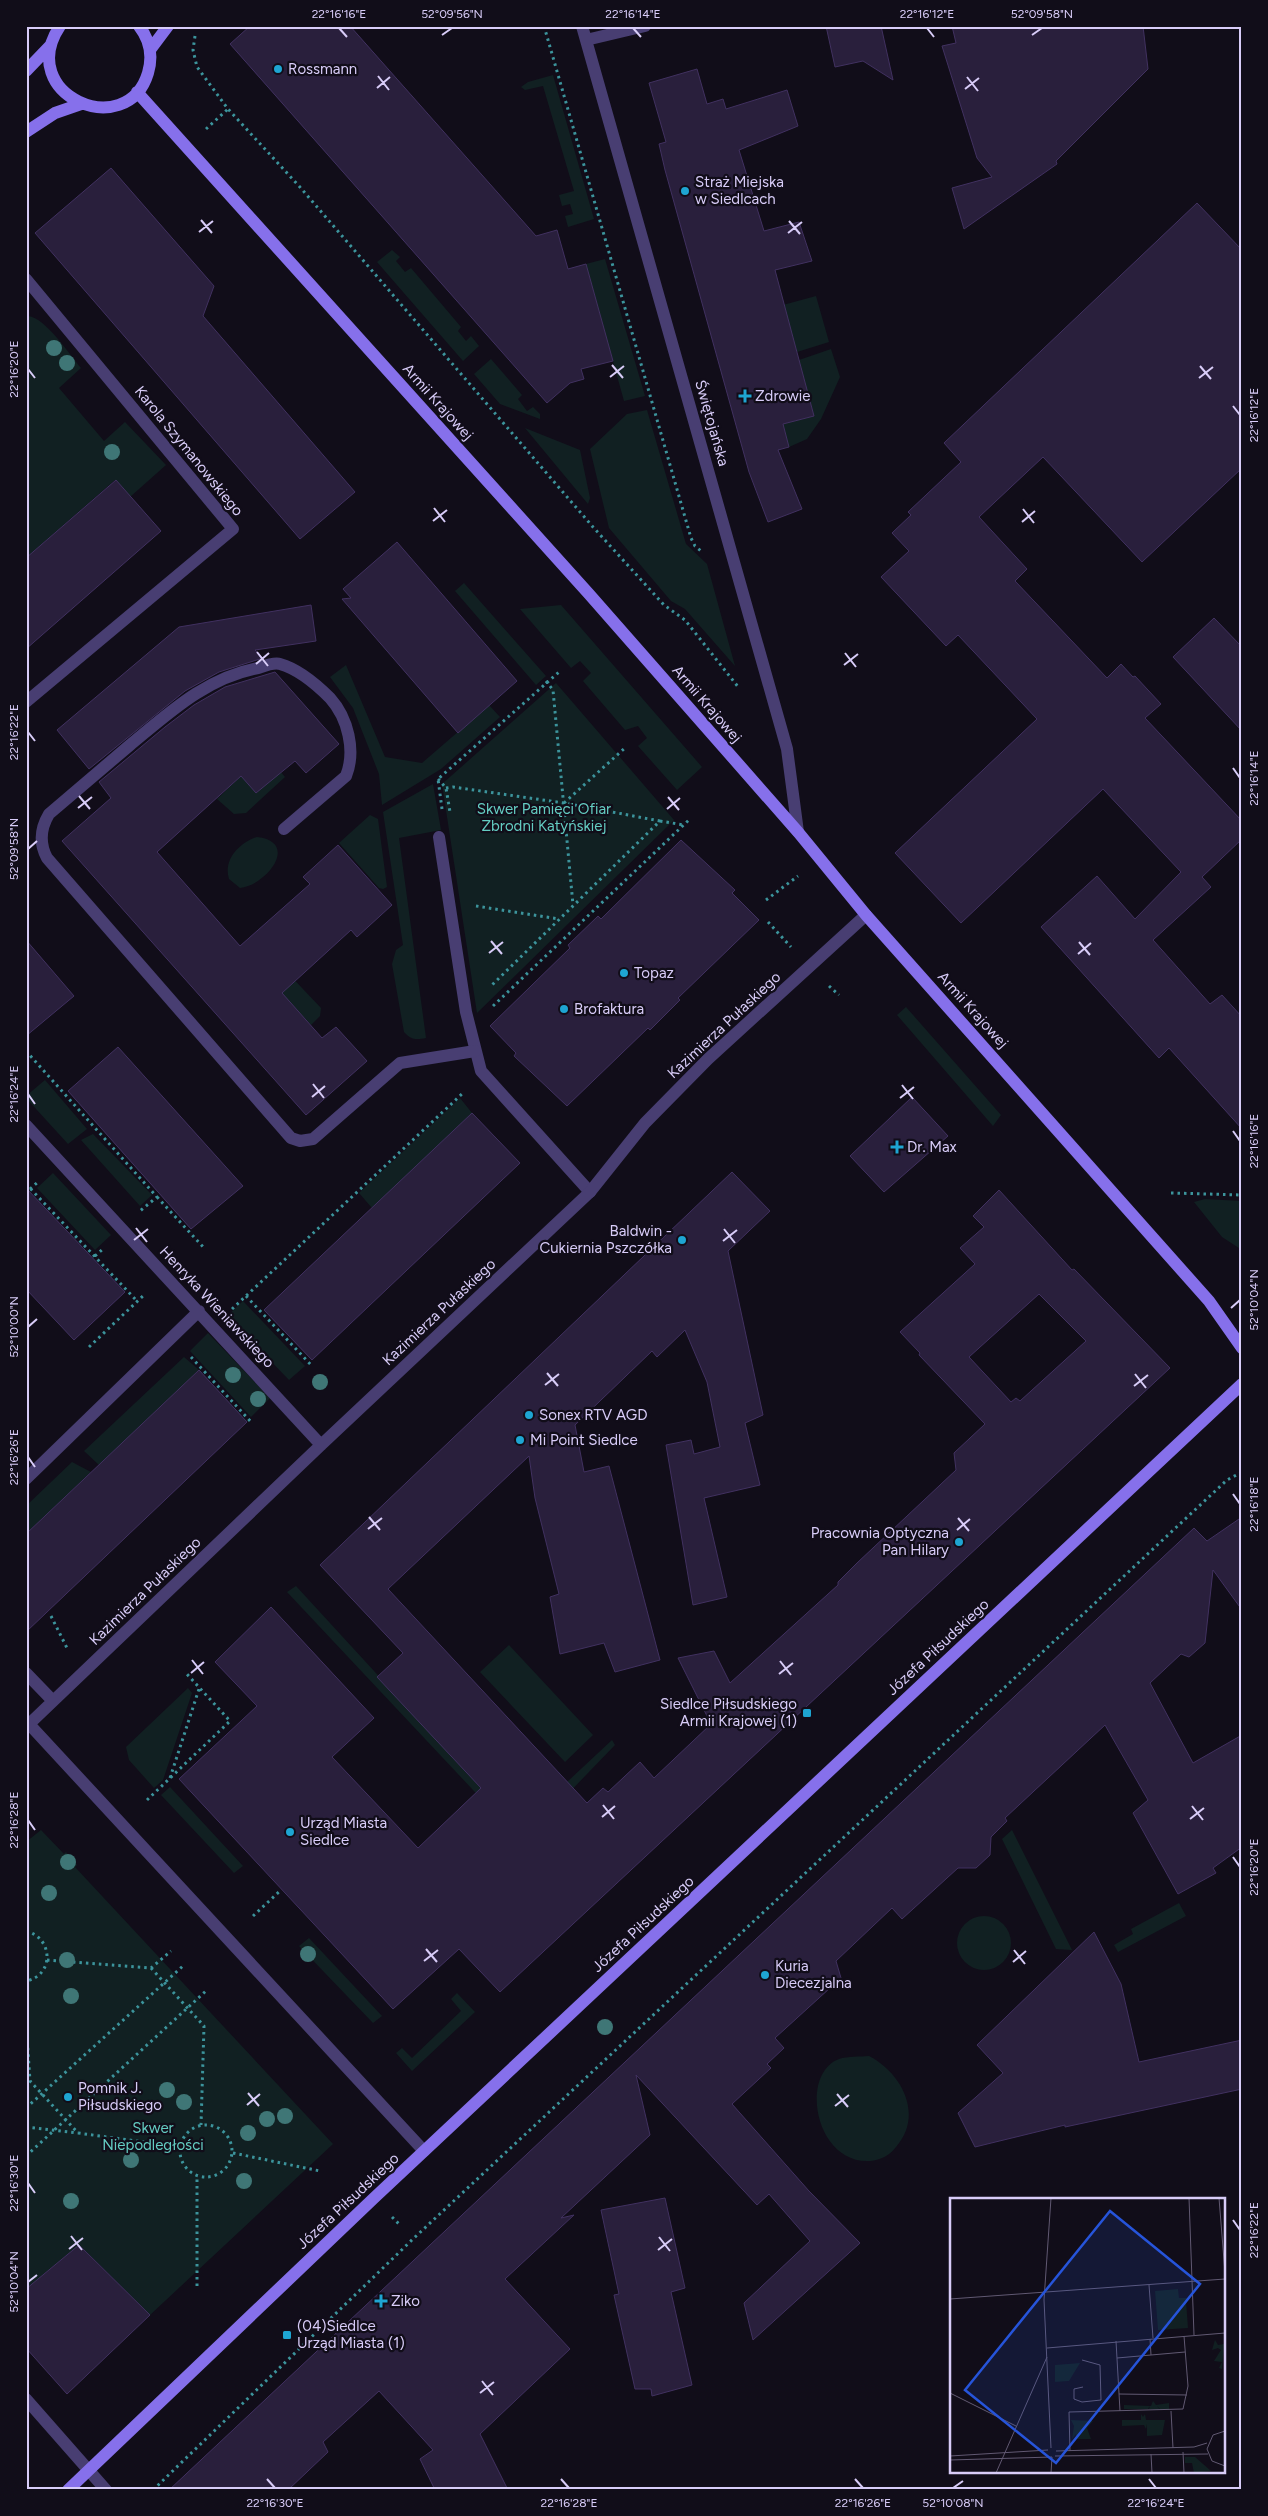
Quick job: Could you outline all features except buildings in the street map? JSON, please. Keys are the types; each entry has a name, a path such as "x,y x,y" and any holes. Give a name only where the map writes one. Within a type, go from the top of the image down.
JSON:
{"street":[{"path":"26,71 50,46 60,26"},
{"path":"50,46 49,60 52,74 59,87 69,97 81,104 96,108 111,107 125,101 137,92 146,80 150,65 150,50 145,34 139,26"},
{"path":"150,50 168,26"},
{"name":"Świętojańska","path":"582,26 787,749 798,832"},
{"path":"586,40 645,26"},
{"name":"Armii Krajowej","path":"137,92 589,594 798,832 866,915 1209,1301 1242,1348"},
{"path":"26,132 55,113 81,104"},
{"name":"Karola Szymanowskiego","path":"26,279 233,529 26,702"},
{"path":"284,828 346,776 351,764 351,751 347,730 332,700 307,679 279,663 235,672 187,697 49,814 42,832 42,848 47,858 291,1138 300,1141 313,1139 400,1063 476,1051"},
{"path":"439,837 466,1012 480,1071 590,1192"},
{"name":"Kazimierza Pułaskiego","path":"28,1725 321,1445 590,1192 645,1122 708,1059 866,915"},
{"name":"Henryka Wieniawskiego","path":"26,1126 321,1445"},
{"path":"26,1479 199,1311"},
{"name":"Józefa Piłsudskiego","path":"68,2490 424,2151 1242,1384"},
{"path":"26,1673 53,1701"},
{"path":"28,1725 424,2151"},
{"path":"26,2400 106,2490"}],"path":[{"path":"544,26 691,538 695,546 709,557"},
{"path":"196,32 193,50 197,67 206,83 593,526 664,605 685,620 746,696"},
{"path":"439,837 445,830 438,779 558,672"},
{"path":"546,682 553,690 573,906"},
{"path":"564,803 626,747"},
{"path":"446,788 453,787 564,803 684,825"},
{"path":"488,1011 691,818"},
{"path":"486,991 660,821"},
{"path":"474,906 560,919"},
{"path":"26,1051 205,1250"},
{"path":"229,1312 464,1091 471,1098"},
{"path":"26,1184 137,1301"},
{"path":"1171,1193 1242,1194"},
{"path":"138,1213 156,1197"},
{"path":"88,1347 165,1275"},
{"path":"246,1296 312,1366"},
{"path":"190,1356 252,1423"},
{"path":"153,2490 414,2238 1226,1480 1242,1472"},
{"path":"51,1616 67,1648"},
{"path":"147,1800 230,1721 185,1672"},
{"path":"170,1778 199,1688"},
{"path":"253,1916 281,1890"},
{"path":"26,1931 34,1933 43,1941 47,1952 47,1960 40,1974 26,1981"},
{"path":"151,1968 171,1951"},
{"path":"47,1960 151,1968 204,2026 201,2125"},
{"path":"26,2108 184,1965"},
{"path":"26,2156 207,1990"},
{"path":"26,2022 30,2081 78,2133"},
{"path":"201,2125 214,2125 224,2131 232,2141 233,2153 230,2165 221,2174 209,2178 197,2176 187,2170 181,2159 180,2147 184,2137 191,2129 201,2125"},
{"path":"26,2127 180,2147"},
{"path":"233,2153 320,2171"},
{"path":"196,2286 197,2176"}],"green space":[{"path":"553,75 594,219 568,227 565,216 573,214 570,204 562,206 559,195 574,191 543,86 525,90 521,87 528,82"},
{"path":"392,250 400,257 396,261 405,272 411,268 461,327 458,331 466,341 471,336 479,346 463,361 377,262"},
{"path":"605,259 645,396 624,401 586,264"},
{"path":"816,296 829,342 797,352 783,305"},
{"path":"28,316 35,318 50,330 81,368 59,388 104,441 125,422 166,465 130,497 115,480 26,558"},
{"path":"831,349 840,377 821,419 807,439 789,447 783,424 814,416 799,360"},
{"path":"491,359 522,395 518,399 527,411 533,407 540,414 540,419 500,404 474,374"},
{"path":"647,410 686,544 707,564 735,666 685,609 671,601 609,528 590,449 627,414"},
{"path":"525,428 580,450 590,498 588,504"},
{"path":"464,583 546,676 536,685 455,591"},
{"path":"561,605 702,767 677,790 638,746 647,738 638,726 625,730 583,681 591,673 580,661 571,668 520,609"},
{"path":"346,665 385,757 422,763 489,705 500,717 441,769 382,805 379,774 353,708 330,677"},
{"name":"Skwer Pamięci Ofiar Zbrodni Katyńskiej","path":"556,683 674,820 477,1013 442,784"},
{"path":"280,771 285,777 246,813 234,814 217,799 241,776"},
{"path":"433,784 441,830 399,838 426,1038 416,1039 409,1037 404,1032 392,964 396,950 403,945 383,812"},
{"path":"370,815 378,819 387,887 383,889 379,888 339,843"},
{"path":"257,837 270,841 276,847 278,855 269,872 250,885 240,888 229,879 228,865 230,859 244,843"},
{"path":"284,969 321,1008 320,1016 311,1025 275,986"},
{"path":"906,1007 1001,1115 993,1126 897,1015"},
{"path":"45,1080 87,1129 68,1144 26,1098"},
{"path":"460,1098 472,1113 372,1208 359,1193"},
{"path":"93,1134 152,1195 140,1206 81,1140"},
{"path":"53,1173 111,1235 95,1250 37,1188"},
{"path":"1205,1199 1242,1201 1242,1250 1222,1237 1194,1202"},
{"path":"243,1301 305,1366 289,1380 227,1316"},
{"path":"208,1333 270,1398 251,1417 190,1351"},
{"path":"184,1357 199,1370 99,1465 84,1451"},
{"path":"72,1462 91,1472 26,1534 26,1506"},
{"path":"296,1586 509,1818 559,1772 567,1782 612,1740 615,1745 560,1802 504,1823 287,1592"},
{"path":"509,1645 593,1735 565,1762 480,1672"},
{"path":"188,1688 192,1693 163,1780 154,1788 129,1760 126,1747"},
{"path":"170,1787 243,1866 234,1873 161,1795"},
{"name":"Skwer Niepodległości","path":"41,1830 64,1854 66,1852 77,1865 75,1867 333,2144 150,2315 79,2245 26,2289 26,1842"},
{"path":"1012,1830 1072,1950 1056,1949 1002,1839"},
{"path":"1179,1903 1186,1916 1118,1952 1114,1945 1133,1934 1131,1929"},
{"path":"984,1916 994,1918 1003,1924 1009,1933 1011,1943 1009,1953 1003,1962 994,1968 984,1970 974,1968 965,1962 959,1953 957,1943 959,1933 965,1924 974,1918"},
{"path":"309,1938 382,2016 373,2023 299,1946"},
{"path":"457,1993 475,2012 412,2071 396,2053 402,2048 412,2058 461,2011 451,1999"},
{"path":"869,2056 881,2063 891,2073 905,2096 908,2109 908,2122 904,2135 896,2147 885,2157 870,2161 851,2158 836,2148 825,2134 819,2117 817,2099 819,2082 827,2068 839,2059"}],"place":[{"name":"Rossmann","path":"278,69"},
{"name":"Straż Miejska w Siedlcach","path":"685,191"},
{"name":"Zdrowie","path":"745,396"},
{"name":"Topaz","path":"624,973"},
{"name":"Brofaktura","path":"564,1009"},
{"name":"Dr. Max","path":"897,1147"},
{"name":"Baldwin - Cukiernia Pszczółka","path":"682,1240"},
{"name":"Sonex RTV AGD","path":"529,1415"},
{"name":"Mi Point Siedlce","path":"520,1440"},
{"name":"Pracownia Optyczna Pan Hilary","path":"959,1542"},
{"name":"Siedlce Piłsudskiego Armii Krajowej (1)","path":"807,1713"},
{"name":"Urząd Miasta Siedlce","path":"290,1832"},
{"name":"Kuria Diecezjalna","path":"765,1975"},
{"name":"Pomnik J. Piłsudskiego","path":"68,2097"},
{"name":"Ziko","path":"381,2301"},
{"name":"(04)Siedlce Urząd Miasta (1)","path":"287,2335"}]}
